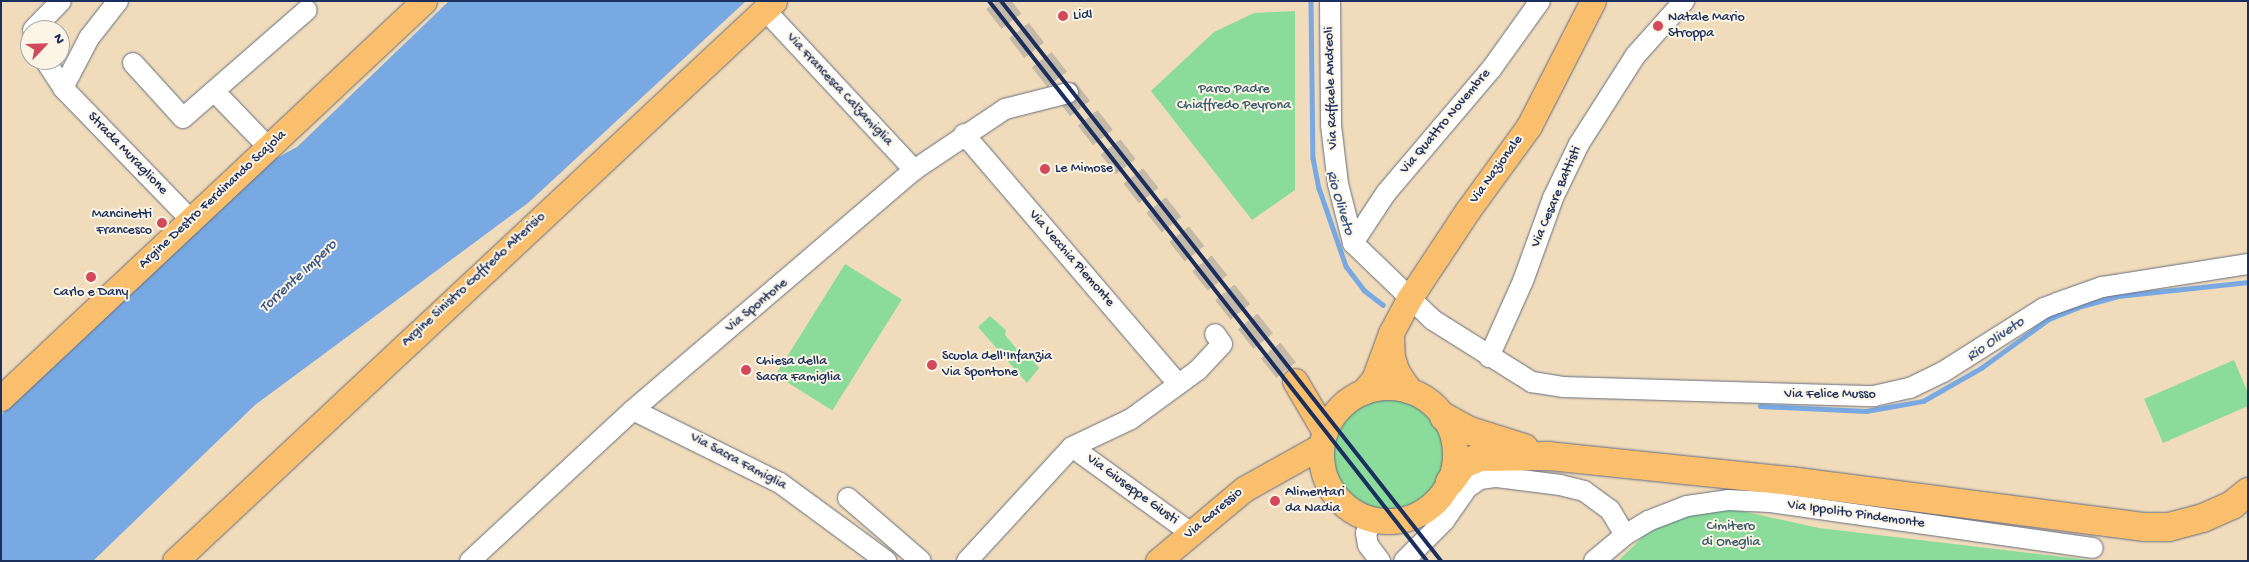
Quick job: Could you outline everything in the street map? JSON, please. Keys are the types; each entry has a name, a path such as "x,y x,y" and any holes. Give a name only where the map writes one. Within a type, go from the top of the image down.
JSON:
{"highway":[{"path":"1444,417 1466,430 1549,456"},
{"path":"1450,482 1463,464 1480,457 1549,456 1790,482 2145,527 2169,527 2204,518 2232,505 2248,492"}],"main road":[{"name":"Argine Destro Ferdinando Scajola","path":"1,398 424,1"},
{"name":"Via Nazionale","path":"1354,397 1374,379 1391,333 1410,299 1468,210 1529,126 1593,1"},
{"name":"Argine Sinistro Goffredo Alterisio","path":"175,561 769,6"},
{"path":"1391,333 1394,364 1410,390"},
{"path":"1323,439 1296,381 1327,400 1354,397 1386,387 1410,390 1435,406 1444,417 1453,438 1455,460 1450,482 1436,501 1418,514 1389,522 1374,520 1348,507 1328,485 1323,473 1323,439 1333,415 1354,397"},
{"name":"Via Garessio","path":"1158,561 1244,489 1323,439"},
{"name":"Via Garessio","path":"1273,472 1296,470 1328,485"}],"street":[{"path":"43,20 61,1"},
{"path":"63,88 89,38 118,1"},
{"name":"Via Raffaele Andreoli","path":"1330,1 1331,125 1338,184 1354,243 1410,299"},
{"name":"Via Quattro Novembre","path":"1354,243 1386,193 1492,68 1540,1"},
{"name":"Via Cesare Battisti","path":"1488,357 1579,144 1635,56 1684,1"},
{"name":"Via Francesca Calzamiglia","path":"769,6 914,170"},
{"path":"133,63 183,118 306,10"},
{"name":"Strada Muraglione","path":"51,70 63,88 191,220"},
{"path":"214,91 268,147"},
{"name":"Via Spontone","path":"470,561 633,410 914,170 964,134 1005,109 1068,93"},
{"name":"Via Vecchia Piemonte","path":"964,134 1178,384"},
{"name":"Via Felice Musso","path":"1410,299 1433,320 1488,357 1532,382 1563,387 1874,396 1910,388 1943,372 2044,308 2075,296 2102,287 2248,264"},
{"path":"967,561 1072,447 1112,430 1157,402 1198,370 1222,344 1215,334"},
{"name":"Via Sacra Famiglia","path":"633,410 780,482 886,561"},
{"name":"Via Giuseppe Giusti","path":"1072,447 1191,533"},
{"path":"1404,561 1434,531 1467,488 1480,479 1497,476 1560,485 1584,491 1610,510 1625,535"},
{"path":"848,498 921,561"},
{"name":"Via Ippolito Pindemonte","path":"1594,561 1625,535 1648,521 1687,506 1749,500 2093,548"},
{"path":"1374,520 1366,533 1368,545 1378,560"}],"green space":[{"name":"Parco Padre Chiaffredo Peyrona","path":"1295,11 1295,190 1252,220 1151,91 1214,32 1254,13"},
{"path":"845,264 902,300 832,411 776,375"},
{"path":"990,316 1006,330 1005,335 1022,355 1029,356 1039,368 1027,383 978,327"},
{"path":"2234,360 2248,393 2248,406 2163,443 2144,399"},
{"path":"1386,394 1408,398 1427,411 1440,430 1444,452 1440,474 1427,493 1408,506 1386,510 1364,506 1345,493 1332,474 1328,452 1332,430 1345,411 1364,398"},
{"name":"Cimitero di Oneglia","path":"1728,508 1819,528 2098,561 1618,561 1650,530 1688,513"}],"water":[{"name":"Torrente Impero","path":"449,1 746,1 528,203 255,405 93,561 1,561 1,415 247,174 297,147"}],"waterway":[{"name":"Rio Oliveto","path":"1311,1 1313,158 1319,188 1346,266 1364,290 1383,305"},
{"name":"Rio Oliveto","path":"1760,406 1866,411 1923,401 1981,368 2049,319 2078,307 2118,296 2248,282"}],"tunnel":[{"path":"996,1 1295,381"}],"railway":[{"path":"989,1 1427,561"},
{"path":"1001,1 1441,561"}],"place":[{"name":"Lidl","path":"1063,16"},
{"name":"Natale Mario Stroppa","path":"1658,26"},
{"name":"Le Mimose","path":"1045,169"},
{"name":"Mancinetti Francesco","path":"162,223"},
{"name":"Carlo e Dany","path":"91,277"},
{"name":"Scuola dell'Infanzia Via Spontone","path":"932,365"},
{"name":"Chiesa della Sacra Famiglia","path":"746,370"},
{"name":"Alimentari da Nadia","path":"1275,501"}]}
